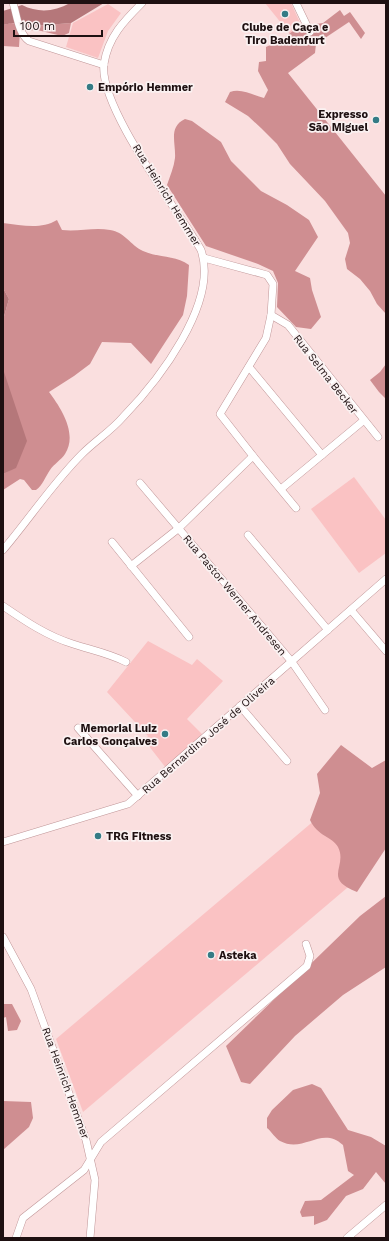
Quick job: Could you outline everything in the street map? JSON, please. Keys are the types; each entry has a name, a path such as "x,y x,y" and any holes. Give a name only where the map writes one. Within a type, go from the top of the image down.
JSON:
{"street":[{"name":"Rua Heinrich Hemmer","path":"3,550 82,453 122,419 157,378 176,349 198,307 203,288 204,258 191,232 165,194 116,110 107,88 104,65 109,47 116,32 142,3"},
{"path":"296,3 310,32"},
{"path":"13,4 25,38 30,41 104,65"},
{"path":"204,258 267,275 273,284 271,315 266,338 220,414 296,508"},
{"name":"Rua Selma Becker","path":"271,315 288,325 378,438"},
{"path":"249,367 322,455"},
{"path":"281,489 363,421"},
{"path":"131,566 179,528 253,456"},
{"name":"Rua Pastor Werner Andresen","path":"140,483 292,662 325,710"},
{"path":"248,535 328,630"},
{"path":"112,542 189,637"},
{"name":"Rua Bernardino José de Oliveira","path":"3,842 128,804 385,581"},
{"path":"3,606 38,630 73,644 108,653 126,662"},
{"path":"352,610 386,651"},
{"path":"240,706 287,761"},
{"path":"78,728 138,796"},
{"name":"Rua Heinrich Hemmer","path":"3,937 31,989 74,1104 91,1156 95,1175 95,1192 90,1238"},
{"path":"16,1238 22,1218 84,1170 91,1156 101,1142 307,966 310,956 306,944"},
{"path":"347,1238 386,1205"}],"shaded area":[{"path":"70,3 104,3 71,23 35,26 12,23 3,25 3,11 22,5 28,8 40,10 52,10"},
{"name":"Clube de Caça e Tiro Badenfurt","path":"265,3 291,3 301,25 290,34"},
{"path":"108,4 121,13 108,31 98,58 66,47 73,23"},
{"path":"340,10 344,16 350,12 365,33 361,39 349,22 316,44 315,53 288,73 386,196 386,314 377,304 370,291 360,279 347,269 345,259 350,243 348,233 325,201 290,164 277,144 261,128 248,116 225,102 230,92 234,91 243,91 264,98 268,90 258,71 259,62 266,61 266,47 281,40 301,25 308,33 316,24 323,23"},
{"path":"11,23 35,26 71,23 69,33 62,36 37,30 20,31 19,47 3,46 3,25"},
{"path":"185,119 192,121 221,142 231,161 261,191 287,205 309,220 318,237 295,271 310,278 312,290 321,317 311,329 296,327 277,307 278,283 273,271 258,264 206,246 167,185 175,158 174,136 176,126"},
{"path":"57,220 62,230 104,229 115,231 120,233 143,251 184,262 189,265 187,296 183,315 151,364 131,343 102,342 90,364 49,392 63,413 69,430 69,446 62,458 52,468 36,490 32,490 24,480 20,479 3,490 3,474 16,467 3,369 3,320 9,299 3,288 3,223 37,226"},
{"path":"3,288 9,299 3,320"},
{"path":"386,364 386,399 370,380 380,372"},
{"path":"3,369 27,441 16,468 3,474"},
{"path":"354,477 386,520 386,553 359,573 311,509"},
{"path":"148,641 192,665 197,659 223,681 187,719 202,734 166,768 145,741 148,736 107,692"},
{"path":"341,745 372,768 386,760 386,848 357,892 347,887 338,877 340,854 338,847 317,830 310,820 320,793 317,774"},
{"name":"Asteka","path":"322,814 367,871 83,1112 56,1039"},
{"path":"386,896 386,967 343,995 295,1036 250,1084 241,1082 226,1046 360,916"},
{"path":"3,1004 12,1004 21,1021 17,1030 8,1031 6,1017 3,1018"},
{"path":"312,1084 321,1088 348,1130 371,1137 386,1146 386,1184 376,1172 363,1189 346,1196 327,1220 314,1225 314,1216 302,1217 300,1212 305,1201 321,1200 354,1175 348,1171 343,1145 335,1140 327,1138 320,1138 305,1143 289,1144 278,1140 267,1128 267,1118 272,1110 293,1090"},
{"path":"3,1101 31,1102 33,1118 29,1127 3,1150"}],"place":[{"name":"Clube de Caça e Tiro Badenfurt","path":"285,14"},
{"name":"Empório Hemmer","path":"90,87"},
{"name":"Expresso São Miguel","path":"376,120"},
{"name":"Memorial Luiz Carlos Gonçalves","path":"165,734"},
{"name":"TRG Fitness","path":"98,836"},
{"name":"Asteka","path":"211,955"}]}
